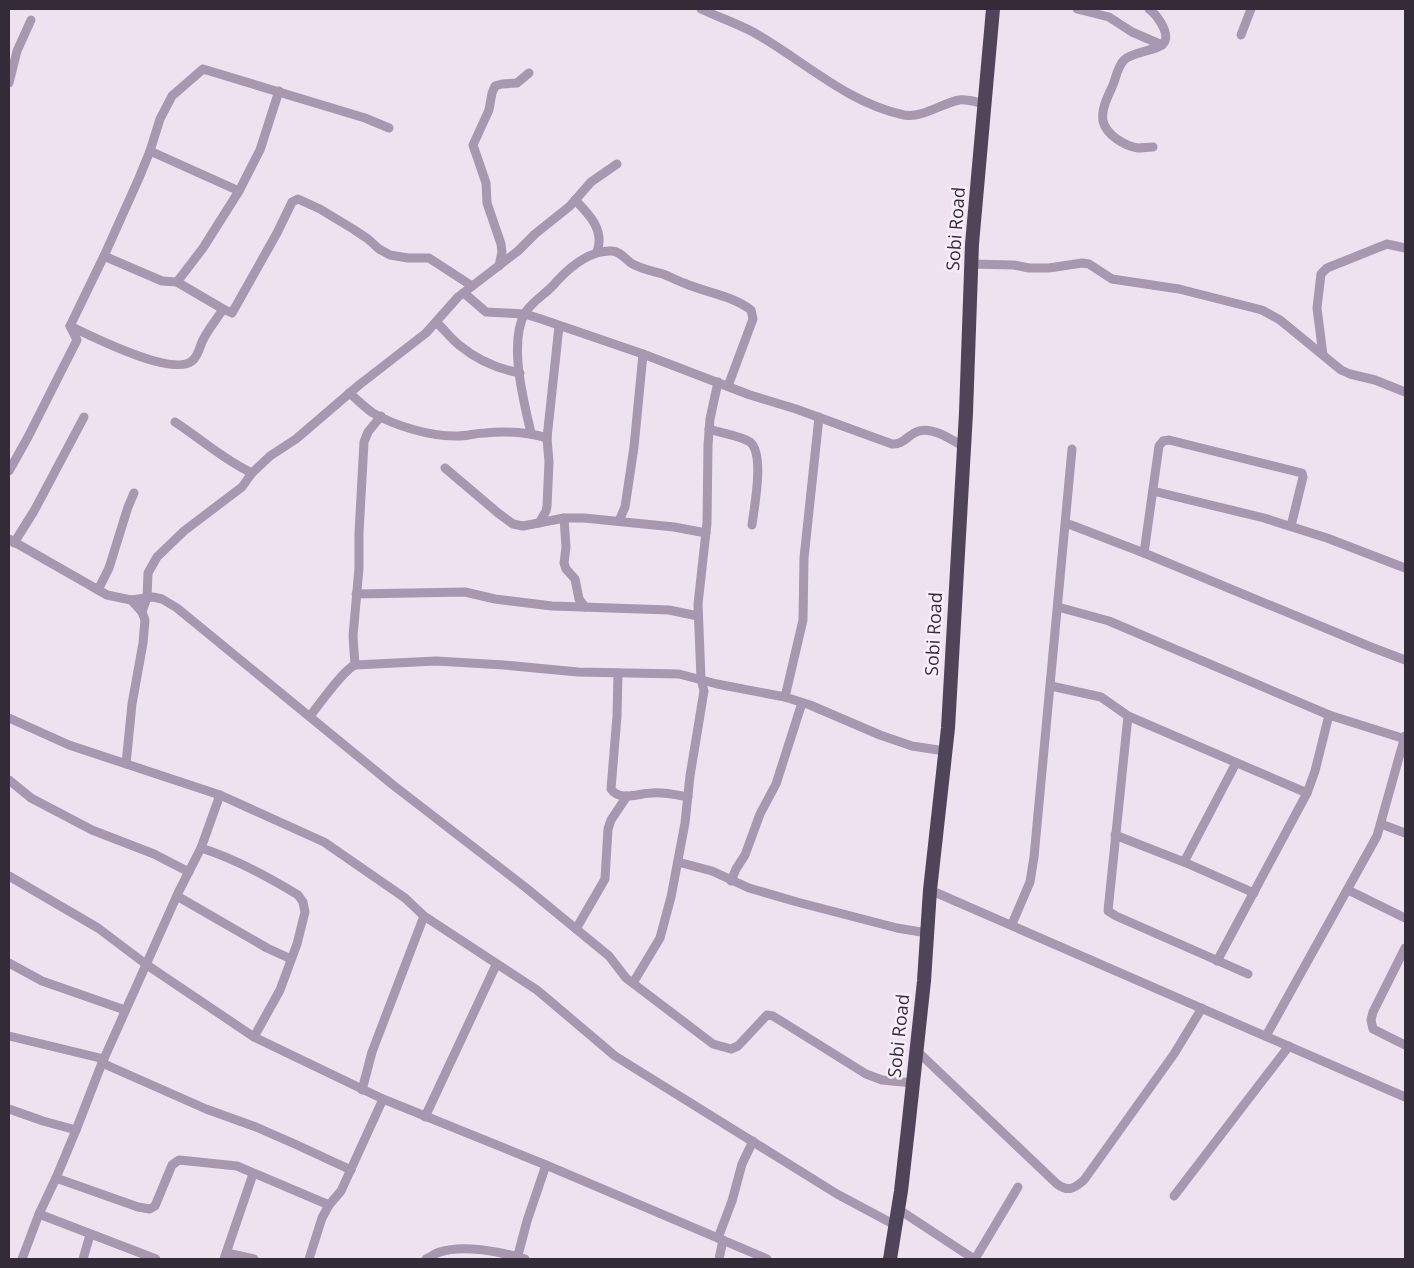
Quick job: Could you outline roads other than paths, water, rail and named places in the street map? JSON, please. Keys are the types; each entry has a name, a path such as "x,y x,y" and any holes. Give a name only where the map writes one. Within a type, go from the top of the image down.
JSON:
{"highway":[{"name":"Sobi Road","path":"890,1259 914,1083 930,890 948,728 964,447 972,244 993,9"}],"street":[{"path":"701,9 718,15 754,33 851,95 880,108 916,116 958,100 969,100 985,104"},
{"path":"1076,9 1110,17 1132,32 1162,45"},
{"path":"1149,9 1154,12 1163,28 1166,36 1165,42 1162,45 1125,59 1121,64 1103,112 1103,123 1110,133 1121,142 1138,148 1153,147"},
{"path":"1241,35 1251,9"},
{"path":"9,84 17,51 31,20"},
{"path":"70,326 104,256 150,151 160,119 172,96 203,69 365,118 389,128"},
{"path":"499,266 502,252 501,244 487,203 486,183 473,145 489,110 495,86 517,83 528,73"},
{"path":"177,282 203,248 239,191 260,150 279,91"},
{"path":"150,151 239,191"},
{"path":"142,612 147,597 148,574 157,557 184,531 242,487 252,473 270,456 296,439 349,393 426,333 464,293 518,251 576,200 591,182 617,164"},
{"path":"104,256 162,281 177,282 232,313 277,234 292,202 298,199 368,239 379,249 390,255 408,258 429,258 472,286"},
{"path":"576,200 595,222 600,245 597,252"},
{"path":"1322,355 1317,308 1321,274 1327,268 1387,244 1405,248"},
{"path":"531,433 525,408 517,343 525,314 577,262 597,252 615,251 639,267 687,285 723,295 752,310 753,319 728,386"},
{"path":"971,264 1014,265 1029,268 1089,264 1112,280 1179,289 1262,310 1280,320 1342,370 1350,374 1380,381 1405,392"},
{"path":"464,293 486,312 525,314 643,354 750,395 892,444 898,445 919,431 926,431 937,433 964,447"},
{"path":"70,326 124,352 179,365 190,363 198,355 204,338 223,309"},
{"path":"436,322 459,345 480,359 499,368 520,373"},
{"path":"9,471 77,340 70,326"},
{"path":"539,523 546,511 549,462 547,438 559,326"},
{"path":"619,521 624,507 634,447 643,354"},
{"path":"633,983 660,938 671,897 704,691 701,679 698,616 706,533 710,429 718,382"},
{"path":"349,393 380,416 426,433 443,436 460,436 486,432 531,433 547,438"},
{"path":"354,665 353,636 364,442 368,432 380,416"},
{"path":"84,417 38,503 12,541 107,595 131,600 153,597 162,599 177,608 393,785 526,887 609,956 626,978 706,1039 718,1046 731,1049 738,1046 767,1015 773,1016 866,1074 882,1080 914,1083"},
{"path":"784,697 803,620 804,558 819,418"},
{"path":"175,422 239,467 252,473"},
{"path":"710,429 749,442 755,448 758,474 752,525"},
{"path":"1144,553 1158,446 1163,441 1169,440 1303,474 1291,526"},
{"path":"1012,924 1030,882 1034,857 1072,449"},
{"path":"445,468 491,508 514,524 523,526 561,518 619,521 674,527 706,533"},
{"path":"1153,491 1291,526 1405,568"},
{"path":"98,590 109,568 134,493"},
{"path":"624,507 635,523"},
{"path":"546,511 561,518"},
{"path":"561,518 566,547 564,563 566,569 575,579 579,599 585,606"},
{"path":"1066,523 1405,660"},
{"path":"356,594 466,592 495,599 552,606 669,610 698,616"},
{"path":"126,764 132,704 144,643 145,620 142,612 131,600"},
{"path":"1058,607 1109,620 1329,715 1405,738 1381,824 1348,890 1266,1036"},
{"path":"310,716 349,668 354,665 436,661 578,672 679,674 746,691 784,697 912,746 944,751"},
{"path":"618,673 617,716 611,789 615,794 626,796 653,793 688,797"},
{"path":"1051,686 1101,697 1128,716 1307,793"},
{"path":"731,881 745,854 760,814 776,784 802,703"},
{"path":"1217,961 1307,793 1329,715"},
{"path":"1128,716 1115,835 1109,905 1110,913 1248,974"},
{"path":"9,718 69,745 220,795 324,842 405,898 424,916 496,965 537,990 615,1056 837,1194 895,1225"},
{"path":"1184,862 1236,763"},
{"path":"9,780 31,798 92,830 154,854 189,872"},
{"path":"22,1259 39,1214 76,1130 102,1061 177,896 201,848 220,795"},
{"path":"576,929 605,879 608,829 611,820 626,796"},
{"path":"1381,824 1405,833"},
{"path":"1115,835 1184,862 1254,893"},
{"path":"201,848 250,867 298,895 303,902 305,912 297,944 280,990 254,1037"},
{"path":"678,862 712,871 731,881 797,902 897,928 927,933"},
{"path":"9,876 98,928 147,965 254,1037 362,1090 546,1165 767,1259"},
{"path":"930,890 1012,924 1405,1097"},
{"path":"1348,890 1405,918"},
{"path":"177,896 267,948 291,959"},
{"path":"362,1090 372,1052 424,916"},
{"path":"1405,948 1372,1012 1371,1020 1373,1029 1405,1045"},
{"path":"9,963 42,981 125,1010"},
{"path":"425,1117 496,965"},
{"path":"917,1051 1058,1184 1063,1188 1070,1189 1076,1188 1084,1180 1174,1054 1202,1008"},
{"path":"9,1036 102,1061 206,1109 256,1127 351,1170"},
{"path":"1174,1196 1289,1046"},
{"path":"309,1259 322,1218 329,1205 341,1191 383,1099"},
{"path":"9,1109 76,1130"},
{"path":"719,1259 721,1239 742,1164 752,1141"},
{"path":"56,1178 138,1207 150,1209 159,1200 172,1165 179,1160 238,1166 329,1205"},
{"path":"426,1259 439,1252 459,1248 520,1258 527,1221 546,1165"},
{"path":"253,1174 226,1256 254,1259"},
{"path":"898,1209 975,1259 1018,1187"},
{"path":"39,1214 156,1259"},
{"path":"83,1259 90,1235"}]}
